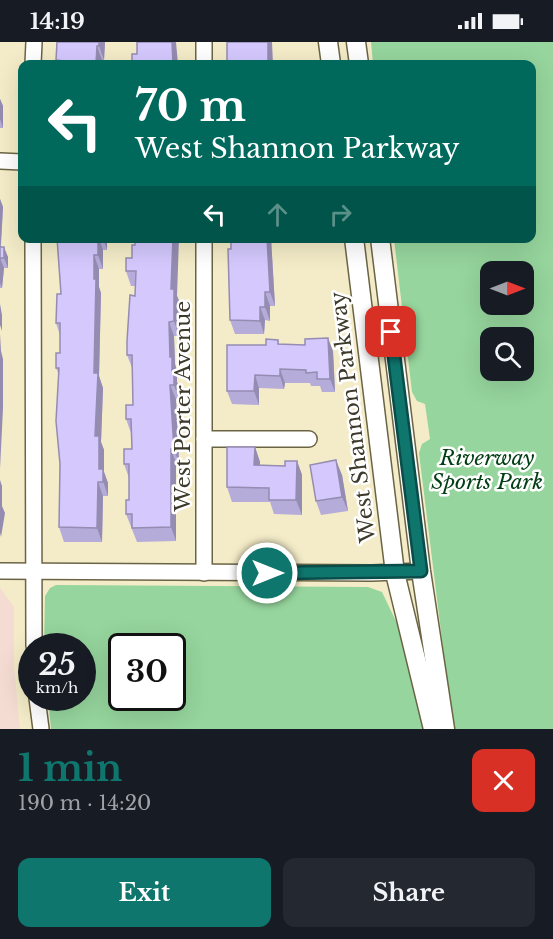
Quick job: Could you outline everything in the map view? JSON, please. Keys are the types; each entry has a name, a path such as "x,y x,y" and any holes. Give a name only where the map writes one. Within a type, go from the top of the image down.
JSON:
{"street":[{"path":"33,42 33,60"},
{"path":"204,42 204,60"},
{"path":"328,42 330,60"},
{"path":"356,42 358,60"},
{"path":"0,161 18,162"},
{"path":"33,243 34,633"},
{"name":"West Porter Avenue","path":"204,243 204,573"},
{"name":"West Shannon Parkway","path":"355,243 395,573 433,729"},
{"path":"381,243 421,571 445,729"},
{"path":"360,284 373,303 386,405 393,422 405,433"},
{"path":"204,439 309,439"},
{"path":"0,571 204,573 421,571"},
{"path":"39,711 41,729"}],"shaded area":[{"path":"0,588 14,607 14,666 20,729 0,729"}],"green space":[{"name":"Riverway Sports Park","path":"371,42 553,42 553,729 453,729 419,453 422,444 430,439 425,404 417,401 412,392 394,243 536,243 536,60 373,60"},
{"path":"56,585 368,587 382,592 403,636 423,729 51,729 49,711 96,711 96,633 44,633 45,596 50,588"}],"building":[{"path":"57,42 99,42 96,60 56,60"},
{"path":"137,42 172,42 173,60 132,60 132,54 137,54"},
{"path":"227,42 268,42 268,60 227,60"},
{"path":"57,243 98,243 98,255 94,255 94,279 96,279 94,373 98,373 95,436 99,436 99,469 103,469 103,482 98,482 97,528 59,527 60,464 56,421 59,368 56,368 56,353 60,353 60,323 56,323 57,294 61,294"},
{"path":"135,243 173,243 171,289 174,289 174,321 169,322 170,357 172,357 172,373 174,373 174,385 170,385 174,449 171,449 171,527 132,528 132,514 126,514 126,500 129,500 129,464 124,464 124,449 132,449 131,419 126,419 126,405 133,405 132,355 127,355 127,341 130,295 135,296 136,271 126,271 126,258 132,258 132,245"},
{"path":"231,243 267,243 270,292 265,292 265,307 260,307 260,321 230,320 228,249 231,249"},
{"path":"0,247 4,247 4,258 0,258"},
{"path":"328,338 330,379 317,379 317,372 306,373 306,370 280,369 280,376 255,375 254,391 227,391 227,345 266,345 266,339 278,340 278,344 305,345 305,339"},
{"path":"227,447 255,447 254,465 285,466 285,461 297,461 296,500 269,500 269,488 227,487"},
{"path":"336,460 342,497 316,501 310,465"}],"route":[{"path":"267,573 421,571 391,332"}]}
